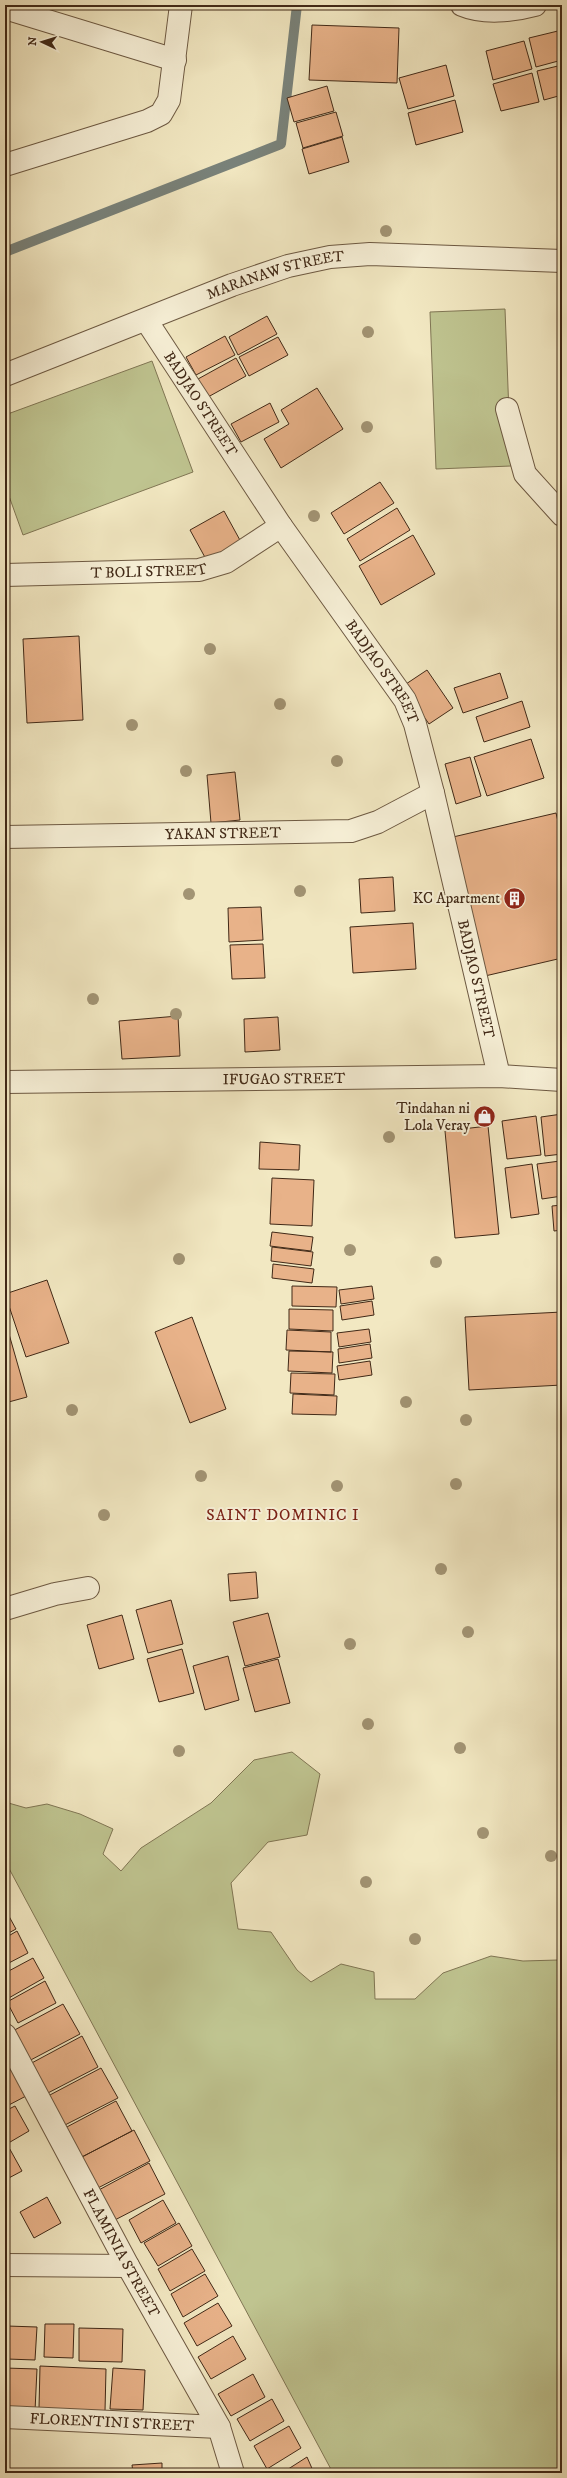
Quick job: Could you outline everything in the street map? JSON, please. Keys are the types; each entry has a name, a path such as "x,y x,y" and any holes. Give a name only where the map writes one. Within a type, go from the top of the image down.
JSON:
{"street":[{"path":"5,164 147,121 161,114 169,100 181,5"},
{"path":"462,5 471,9 517,10 534,5"},
{"path":"5,8 175,60"},
{"name":"MARANAW STREET","path":"5,375 281,269 330,257 370,254 562,261"},
{"name":"BADJAO STREET","path":"146,320 280,526 405,700 415,724 433,793 499,1076"},
{"path":"507,409 525,474 562,515"},
{"name":"T BOLI STREET","path":"5,575 199,570 226,562 280,526"},
{"name":"YAKAN STREET","path":"5,837 351,831 378,822 433,793"},
{"name":"IFUGAO STREET","path":"5,1082 499,1076 562,1080"},
{"path":"5,1609 55,1594 88,1588"},
{"name":"FLAMINIA STREET","path":"5,2035 128,2266 219,2427 233,2473"},
{"path":"5,2265 128,2266"},
{"name":"FLORENTINI STREET","path":"5,2417 219,2427"}],"green space":[{"path":"505,309 511,466 436,469 430,312"},
{"path":"152,361 193,472 23,535 5,485 5,415"},
{"path":"292,1752 320,1774 307,1835 268,1842 231,1883 238,1929 271,1932 297,1970 311,1982 341,1964 374,1972 375,1999 415,1999 443,1973 491,1956 523,1961 558,1960 562,1958 562,2473 333,2473 5,1861 5,1802 26,1808 47,1804 80,1814 113,1829 103,1854 121,1871 141,1848 211,1803 254,1760"}],"building":[{"path":"312,25 399,28 397,83 309,80"},
{"path":"562,30 562,60 536,67 529,38"},
{"path":"524,41 532,69 493,80 486,51"},
{"path":"446,65 454,96 408,109 399,78"},
{"path":"562,65 562,95 544,100 537,71"},
{"path":"532,73 539,102 501,111 493,84"},
{"path":"327,86 334,111 294,122 287,98"},
{"path":"455,100 463,132 416,145 408,113"},
{"path":"336,112 343,136 303,148 296,123"},
{"path":"342,137 349,162 309,174 302,149"},
{"path":"267,316 277,334 238,355 229,337"},
{"path":"225,336 235,355 196,375 186,357"},
{"path":"278,337 288,355 249,376 239,357"},
{"path":"236,358 246,376 208,397 198,379"},
{"path":"317,388 343,429 281,468 264,439 289,424 281,410"},
{"path":"270,403 279,422 241,442 231,424"},
{"path":"380,482 394,503 344,534 331,513"},
{"path":"397,508 410,530 360,561 347,539"},
{"path":"224,511 241,542 207,561 190,530"},
{"path":"413,535 435,574 381,605 359,566"},
{"path":"79,636 83,720 27,723 23,639"},
{"path":"427,670 453,708 429,724 403,686"},
{"path":"500,673 508,698 463,713 454,688"},
{"path":"522,701 530,727 484,742 476,717"},
{"path":"531,739 544,778 487,796 474,757"},
{"path":"470,757 481,796 456,804 445,764"},
{"path":"235,772 240,820 211,823 207,775"},
{"name":"KC Apartment","path":"556,813 562,838 562,958 485,976 453,837"},
{"path":"393,877 395,911 361,913 359,879"},
{"path":"261,907 263,940 229,942 228,908"},
{"path":"413,923 416,969 353,973 350,927"},
{"path":"263,944 265,978 232,979 230,945"},
{"path":"178,1016 180,1056 122,1059 119,1021"},
{"path":"278,1017 280,1050 245,1052 244,1019"},
{"path":"562,1114 562,1154 545,1156 541,1117"},
{"path":"536,1116 541,1155 507,1159 502,1121"},
{"path":"488,1126 499,1234 455,1238 445,1131"},
{"path":"260,1142 300,1145 299,1170 259,1169"},
{"path":"560,1161 562,1196 542,1199 537,1164"},
{"path":"532,1164 539,1214 511,1218 505,1168"},
{"path":"272,1178 314,1180 312,1226 270,1224"},
{"path":"562,1205 562,1230 554,1231 552,1206"},
{"path":"272,1232 313,1237 311,1251 270,1246"},
{"path":"272,1247 313,1252 311,1266 271,1261"},
{"path":"273,1264 314,1269 312,1283 272,1278"},
{"path":"47,1280 69,1343 26,1357 5,1294"},
{"path":"292,1286 337,1287 336,1307 292,1306"},
{"path":"372,1286 374,1299 341,1304 339,1290"},
{"path":"372,1301 374,1315 342,1320 340,1306"},
{"path":"289,1309 333,1310 333,1331 289,1329"},
{"path":"562,1312 562,1385 469,1390 465,1317"},
{"path":"192,1317 226,1409 190,1423 155,1332"},
{"path":"5,1320 27,1397 5,1403"},
{"path":"369,1329 371,1342 339,1347 337,1333"},
{"path":"287,1330 331,1332 331,1352 286,1350"},
{"path":"370,1344 372,1358 339,1363 338,1349"},
{"path":"289,1351 333,1352 332,1373 288,1371"},
{"path":"370,1361 372,1375 339,1380 337,1366"},
{"path":"291,1373 335,1374 334,1395 290,1393"},
{"path":"293,1394 337,1396 336,1415 292,1414"},
{"path":"256,1572 258,1598 230,1601 228,1574"},
{"path":"171,1600 183,1644 148,1653 136,1610"},
{"path":"268,1613 280,1657 245,1666 233,1622"},
{"path":"122,1615 134,1659 99,1669 87,1625"},
{"path":"182,1649 194,1693 159,1702 147,1659"},
{"path":"228,1656 239,1700 205,1710 193,1666"},
{"path":"278,1659 290,1703 255,1712 243,1668"},
{"path":"5,1909 16,1929 5,1935"},
{"path":"17,1931 28,1953 5,1965 5,1938"},
{"path":"33,1958 44,1978 7,1999 5,1973"},
{"path":"45,1981 56,2003 18,2023 7,2002"},
{"path":"63,2004 80,2034 25,2063 9,2033"},
{"path":"82,2036 98,2067 44,2095 28,2065"},
{"path":"101,2068 118,2098 63,2126 48,2096"},
{"path":"13,2069 28,2095 5,2107 5,2073"},
{"path":"116,2101 132,2131 78,2159 63,2129"},
{"path":"15,2106 29,2131 5,2145 5,2111"},
{"path":"134,2130 150,2161 96,2189 80,2158"},
{"path":"7,2144 22,2171 5,2180 5,2146"},
{"path":"149,2163 165,2194 111,2222 95,2192"},
{"path":"47,2197 61,2223 34,2238 20,2212"},
{"path":"163,2200 176,2223 141,2243 129,2220"},
{"path":"179,2223 192,2246 158,2266 144,2243"},
{"path":"192,2249 205,2271 170,2291 158,2269"},
{"path":"205,2274 218,2296 183,2317 171,2294"},
{"path":"218,2303 232,2326 197,2346 184,2323"},
{"path":"45,2324 74,2324 73,2358 44,2357"},
{"path":"7,2326 37,2327 35,2360 7,2359"},
{"path":"79,2328 123,2329 122,2362 79,2361"},
{"path":"233,2336 246,2359 211,2379 198,2357"},
{"path":"40,2366 106,2369 105,2411 39,2408"},
{"path":"5,2368 37,2369 35,2411 5,2410"},
{"path":"113,2368 145,2370 143,2410 110,2409"},
{"path":"253,2374 265,2397 231,2416 218,2394"},
{"path":"272,2399 284,2421 250,2441 237,2419"},
{"path":"289,2426 301,2448 267,2469 254,2446"},
{"path":"307,2457 314,2473 282,2473"},
{"path":"162,2463 162,2473 133,2473 132,2465"},
{"path":"196,2469 196,2473 166,2473 166,2471"}],"waterway":[{"path":"5,252 281,144 297,5"}],"place":[{"name":"KC Apartment","path":"515,898"},
{"name":"Tindahan ni Lola Veray","path":"485,1117"}],"district":[{"name":"SAINT DOMINIC I","path":"283,1515"}]}
